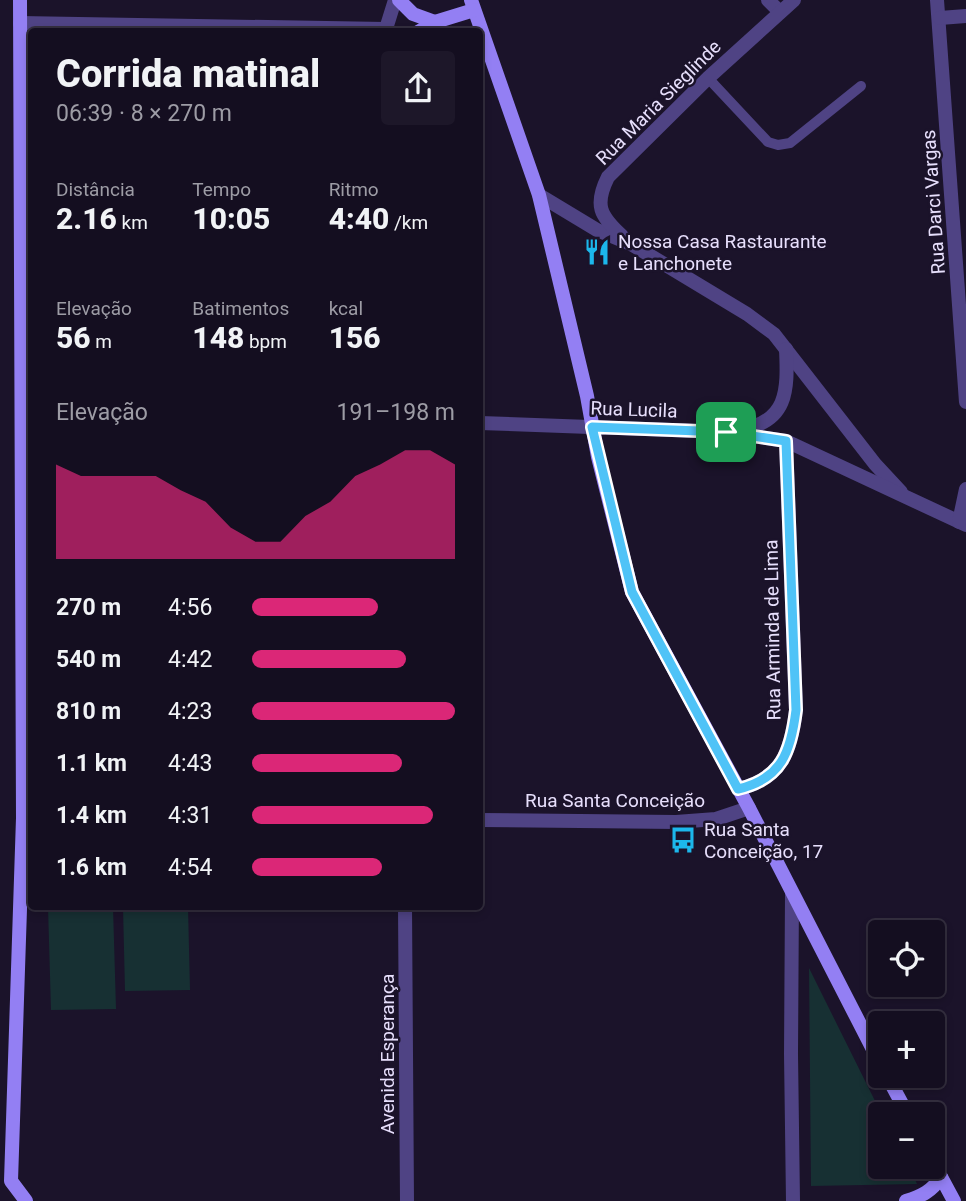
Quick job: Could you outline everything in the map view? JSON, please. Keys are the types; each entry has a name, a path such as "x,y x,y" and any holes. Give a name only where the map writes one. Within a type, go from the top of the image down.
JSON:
{"main road":[{"path":"20,0 27,419 27,818 10,1181 26,1201"},
{"path":"397,0 413,14 435,22"},
{"path":"425,28 473,5 481,28"},
{"path":"483,34 539,195 632,592 749,808 868,1040"},
{"path":"906,1201 924,1195 940,1179"},
{"path":"942,1179 954,1201"}],"street":[{"path":"386,28 397,0"},
{"path":"768,0 780,12"},
{"name":"Rua Maria Sieglinde","path":"631,244 608,223 600,211 602,189 608,177 708,78 794,0"},
{"name":"Rua Darci Vargas","path":"937,0 966,402"},
{"path":"940,18 966,16"},
{"path":"20,23 281,28"},
{"path":"539,195 597,230 631,244 747,314 774,334 875,464 907,498"},
{"path":"726,432 754,428 771,418 783,404 787,379 785,348"},
{"name":"Rua Lucila","path":"483,423 726,432 786,441 962,524"},
{"name":"Rua Arminda de Lima","path":"738,789 756,785 781,764 793,730 796,710 786,441"},
{"path":"962,524 966,489"},
{"name":"Rua Santa Conceição","path":"483,820 676,822 716,819 749,808"},
{"path":"792,894 790,1054 793,1201"},
{"name":"Avenida Esperança","path":"405,910 407,1201"}],"lane":[{"path":"708,78 768,142 778,145 790,143 861,86"}],"green space":[{"path":"48,910 113,910 116,1009 51,1010"},
{"path":"123,910 188,910 190,990 125,991"},
{"path":"809,968 876,1102 868,1102 868,1179 915,1179 917,1184 811,1186"}],"place":[{"name":"Nossa Casa Rastaurante e Lanchonete","path":"597,252"},
{"name":"Rua Santa Conceição, 17","path":"683,840"}],"route":[{"path":"592,427 726,432 786,441 796,710 788,750 781,764 756,785 738,789 632,592 592,427"}]}
